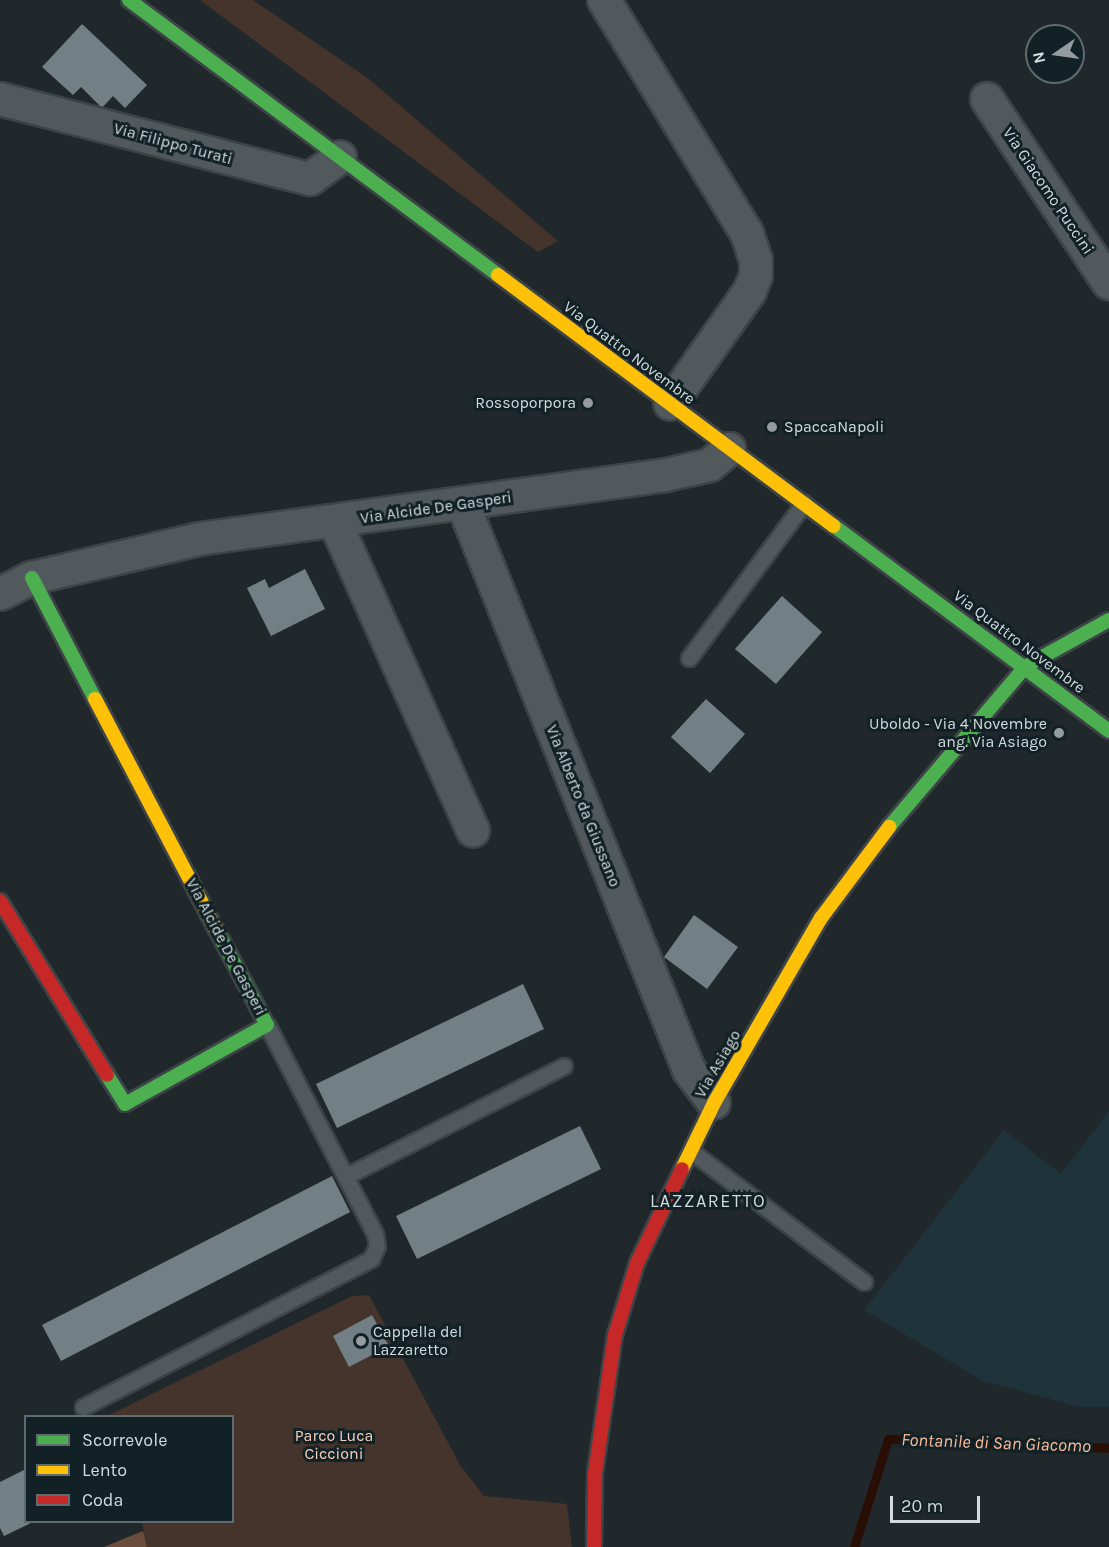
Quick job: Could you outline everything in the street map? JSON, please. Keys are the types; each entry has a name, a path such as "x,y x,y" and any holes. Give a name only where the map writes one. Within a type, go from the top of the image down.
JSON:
{"street":[{"name":"Via Quattro Novembre","path":"129,0 729,449 1026,666 1109,731"},
{"path":"604,0 747,233 756,260 756,275 750,291 670,404"},
{"name":"Via Filippo Turati","path":"0,99 310,179 340,156"},
{"name":"Via Giacomo Puccini","path":"987,99 1100,250 1109,283"},
{"name":"Via Alcide De Gasperi","path":"0,594 32,578 199,539 335,522 690,471 710,465 729,449"},
{"name":"Via Alberto da Giussano","path":"463,504 688,1070 714,1103"},
{"path":"335,522 473,831"},
{"name":"Via Alcide De Gasperi","path":"0,901 125,1104 267,1025 32,578"},
{"path":"1026,666 1109,620"},
{"name":"Via Asiago","path":"594,1547 595,1473 615,1335 637,1263 714,1103 821,918 879,838 1026,666"}],"lane":[{"path":"689,658 804,504"},
{"path":"82,1407 371,1259 377,1246 375,1234 267,1025"},
{"path":"346,1176 564,1066"},
{"path":"691,1150 864,1282"}],"shaded area":[{"path":"1109,1111 1109,1407 1080,1407 983,1381 864,1310 1004,1130 1061,1174"},
{"path":"143,1531 147,1547 104,1547"}],"green space":[{"path":"200,0 253,0 369,79 558,241 538,252"},
{"name":"Parco Luca Ciccioni","path":"369,1295 460,1465 484,1496 567,1504 572,1547 147,1547 142,1523 234,1523 234,1415 109,1415 352,1296"}],"building":[{"path":"82,24 147,85 125,108 113,96 102,108 81,87 73,95 42,67"},
{"path":"305,569 325,609 271,636 247,588 265,579 269,588"},
{"path":"782,596 822,632 776,684 735,649"},
{"path":"706,699 745,734 710,773 671,737"},
{"path":"694,915 738,947 707,989 664,957"},
{"path":"523,984 544,1029 337,1128 316,1084"},
{"path":"580,1126 601,1169 417,1259 396,1216"},
{"path":"332,1176 350,1212 61,1361 42,1325"},
{"name":"Cappella del Lazzaretto","path":"372,1315 389,1346 349,1367 333,1336"},
{"path":"24,1470 24,1523 31,1523 4,1536 0,1528 0,1482"}],"waterway":[{"name":"Fontanile di San Giacomo","path":"854,1547 888,1439 1109,1448"}],"traffic: fast":[{"path":"129,0 498,275"},
{"path":"834,526 1109,731"},
{"path":"32,578 95,699"},
{"path":"889,827 1026,666 1109,620"},
{"path":"107,1075 125,1104 267,1025 216,929"}],"traffic: slow":[{"path":"498,275 834,526"},
{"path":"95,699 216,929"},
{"path":"682,1169 714,1103 821,918 889,827"}],"traffic: jam":[{"path":"0,901 107,1075"},
{"path":"594,1547 595,1473 615,1335 637,1263 682,1169"}],"place":[{"name":"Rossoporpora","path":"588,403"},
{"name":"SpaccaNapoli","path":"772,427"},
{"name":"Uboldo - Via 4 Novembre ang. Via Asiago","path":"1059,733"},
{"name":"Cappella del Lazzaretto","path":"361,1341"}],"district":[{"name":"LAZZARETTO","path":"708,1201"}]}
